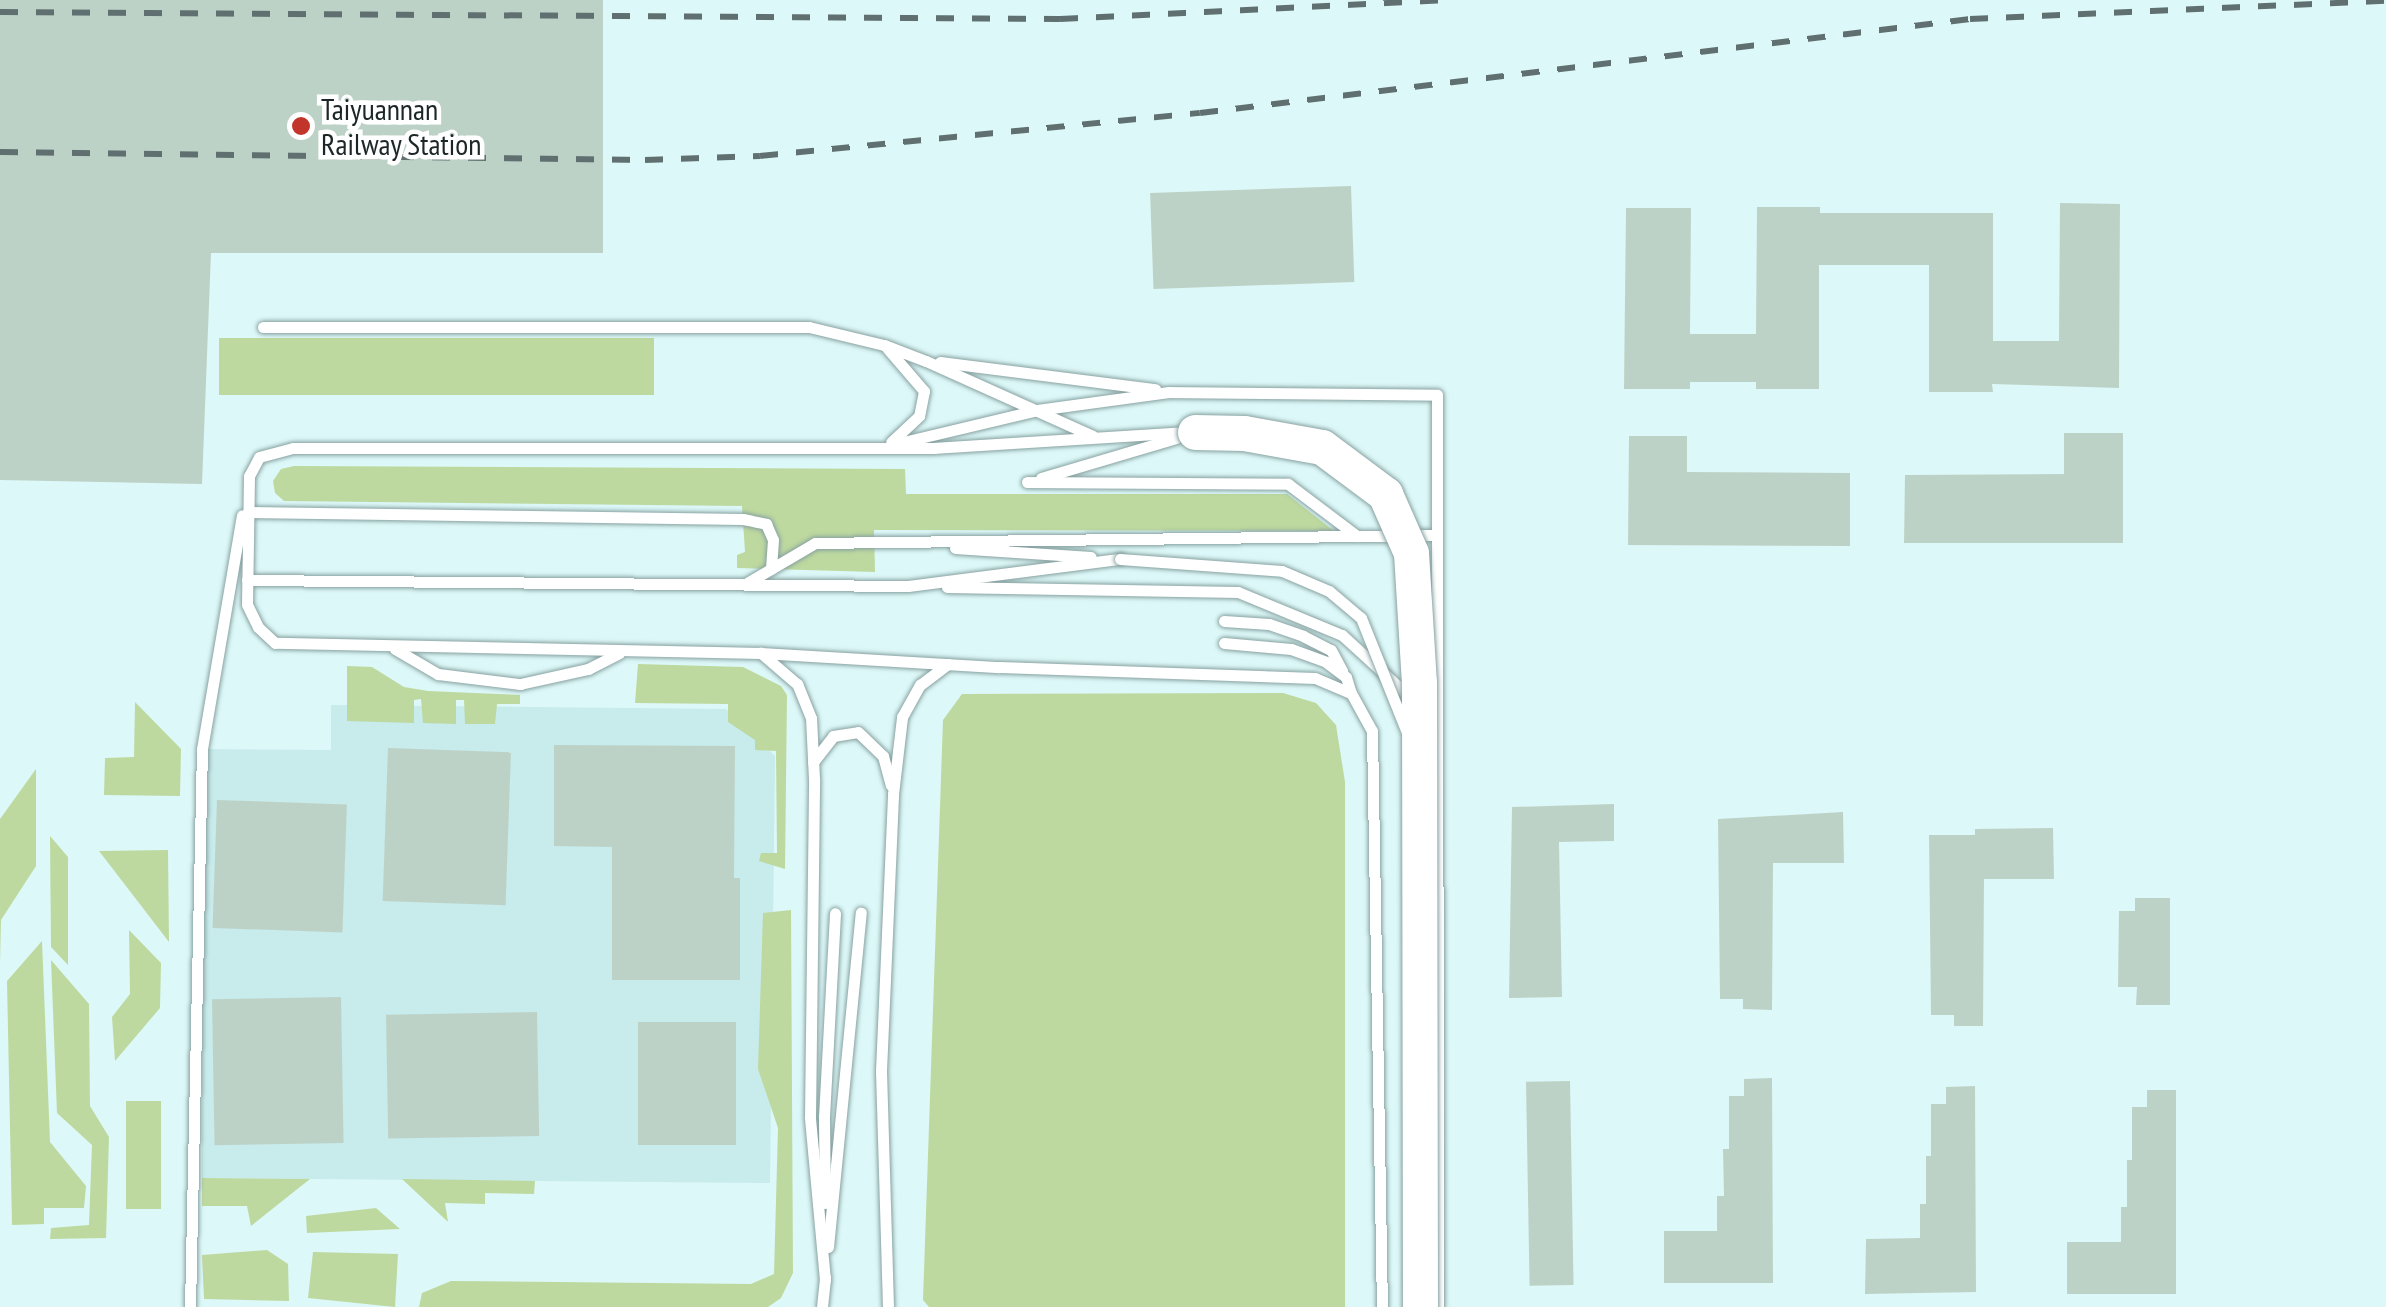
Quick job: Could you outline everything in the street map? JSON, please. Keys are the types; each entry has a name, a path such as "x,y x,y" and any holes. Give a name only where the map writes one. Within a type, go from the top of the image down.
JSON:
{"highway":[{"path":"1195,432 1244,433 1322,446 1385,494 1411,553 1419,768 1420,1307"}],"lane":[{"path":"264,327 809,327 884,345 926,361 1097,438"},
{"path":"880,448 900,437 919,416 924,391 884,345"},
{"path":"926,361 1169,392 1436,395 1438,1307"},
{"path":"880,448 1037,410 1169,392"},
{"path":"1195,432 1026,482 1288,484 1357,536"},
{"path":"190,1307 202,749 249,476 259,457 293,448 880,448 1195,432"},
{"path":"249,476 247,604 258,627 275,643 761,653 1315,678 1351,692"},
{"path":"248,512 743,519 766,524 773,540 771,568"},
{"path":"743,585 815,544 1436,535"},
{"path":"867,542 1282,570 1329,591 1361,618 1390,679 1419,768"},
{"path":"908,586 1120,559"},
{"path":"247,580 1238,592 1342,635 1437,720"},
{"path":"1224,622 1270,624 1331,650 1372,731 1382,1307"},
{"path":"1224,643 1291,649 1326,662 1346,677"},
{"path":"392,647 438,674 520,684 588,669 623,651"},
{"path":"761,653 798,684 811,718 810,1117 825,1280"},
{"path":"888,1307 881,1071 893,794 902,717 920,684 948,664"},
{"path":"813,762 832,736 858,732 883,756 893,794"},
{"path":"822,1307 861,912"},
{"path":"825,1280 824,1118 836,913"}],"shaded area":[{"path":"331,705 726,709 775,756 770,1183 202,1178 202,749 331,750"}],"green space":[{"path":"219,338 654,338 654,395 219,395"},
{"path":"281,469 905,469 906,494 1287,494 1334,531 874,530 875,572 737,568 737,555 745,552 742,506 284,501 275,493 273,481"},
{"path":"638,664 743,667 781,686 787,695 785,869 759,861 761,853 777,853 776,751 755,750 755,740 728,722 728,704 635,703"},
{"path":"347,666 372,667 404,687 520,695 520,704 497,704 495,724 465,724 464,700 456,700 456,724 423,723 421,699 414,700 414,723 347,721"},
{"path":"1283,693 1316,703 1336,725 1345,782 1345,1307 929,1307 923,1300 943,720 962,694"},
{"path":"135,702 181,749 180,796 104,795 105,758 134,757"},
{"path":"36,769 36,866 1,920 0,963 0,819"},
{"path":"50,836 68,857 68,965 51,947"},
{"path":"168,850 169,942 99,851"},
{"path":"791,910 793,1273 781,1298 768,1307 419,1307 422,1293 451,1281 751,1284 774,1274 778,1128 758,1069 763,913"},
{"path":"129,930 161,963 160,1008 115,1061 112,1017 130,994"},
{"path":"42,941 50,1142 86,1186 84,1208 44,1208 44,1224 12,1225 7,981"},
{"path":"51,960 89,1004 90,1106 109,1137 106,1238 50,1239 51,1228 89,1225 92,1145 57,1113"},
{"path":"126,1101 161,1101 161,1209 126,1209"},
{"path":"202,1178 310,1179 251,1226 247,1206 202,1206"},
{"path":"402,1179 535,1181 534,1194 485,1193 485,1204 445,1203 448,1222"},
{"path":"376,1208 400,1229 307,1233 306,1216"},
{"path":"267,1250 288,1264 289,1301 204,1299 202,1255"},
{"path":"313,1252 398,1254 395,1307 308,1298"}],"building":[{"name":"Taiyuannan Railway Station","path":"0,0 603,0 603,253 211,253 202,484 0,480"},
{"path":"1351,186 1354,282 1153,289 1150,193"},
{"path":"2060,203 2120,204 2119,388 1992,384 1993,392 1929,392 1929,265 1819,265 1819,389 1756,389 1756,382 1690,382 1690,389 1624,389 1626,208 1691,208 1690,334 1756,334 1757,207 1820,207 1820,213 1993,213 1993,341 2059,341"},
{"path":"2064,433 2123,433 2123,543 1904,543 1905,475 2064,474"},
{"path":"1629,436 1687,436 1687,472 1850,473 1850,546 1628,545"},
{"path":"554,745 735,746 734,878 740,878 740,980 612,980 612,847 554,846"},
{"path":"388,748 511,752 506,905 383,901"},
{"path":"217,800 347,805 342,932 213,928"},
{"path":"1614,804 1614,841 1559,842 1562,997 1509,998 1512,807"},
{"path":"1843,812 1844,863 1773,863 1772,1010 1743,1009 1743,999 1720,999 1718,819"},
{"path":"2053,828 2054,879 1984,879 1983,1026 1954,1026 1954,1015 1931,1015 1929,835 1975,835 1975,829"},
{"path":"2135,898 2170,898 2170,1005 2136,1005 2137,987 2118,987 2119,911 2135,911"},
{"path":"341,997 344,1143 215,1145 212,999"},
{"path":"537,1012 539,1136 388,1139 386,1015"},
{"path":"638,1022 736,1022 736,1145 638,1145"},
{"path":"1772,1078 1773,1283 1664,1283 1664,1231 1717,1231 1717,1196 1724,1196 1723,1149 1729,1149 1729,1096 1744,1096 1744,1079"},
{"path":"1570,1081 1574,1285 1530,1286 1526,1082"},
{"path":"1975,1086 1976,1292 1865,1294 1866,1239 1920,1238 1920,1204 1926,1204 1926,1156 1931,1156 1931,1104 1946,1104 1946,1087"},
{"path":"2147,1090 2176,1090 2176,1294 2067,1294 2067,1242 2121,1242 2121,1207 2127,1207 2127,1160 2132,1160 2132,1107 2147,1107"}],"railway":[{"path":"0,12 1060,19 1443,0"},
{"path":"0,152 645,160 760,156 1200,113 1970,19 2386,1"}],"place":[{"name":"Taiyuannan Railway Station","path":"301,126"}]}
